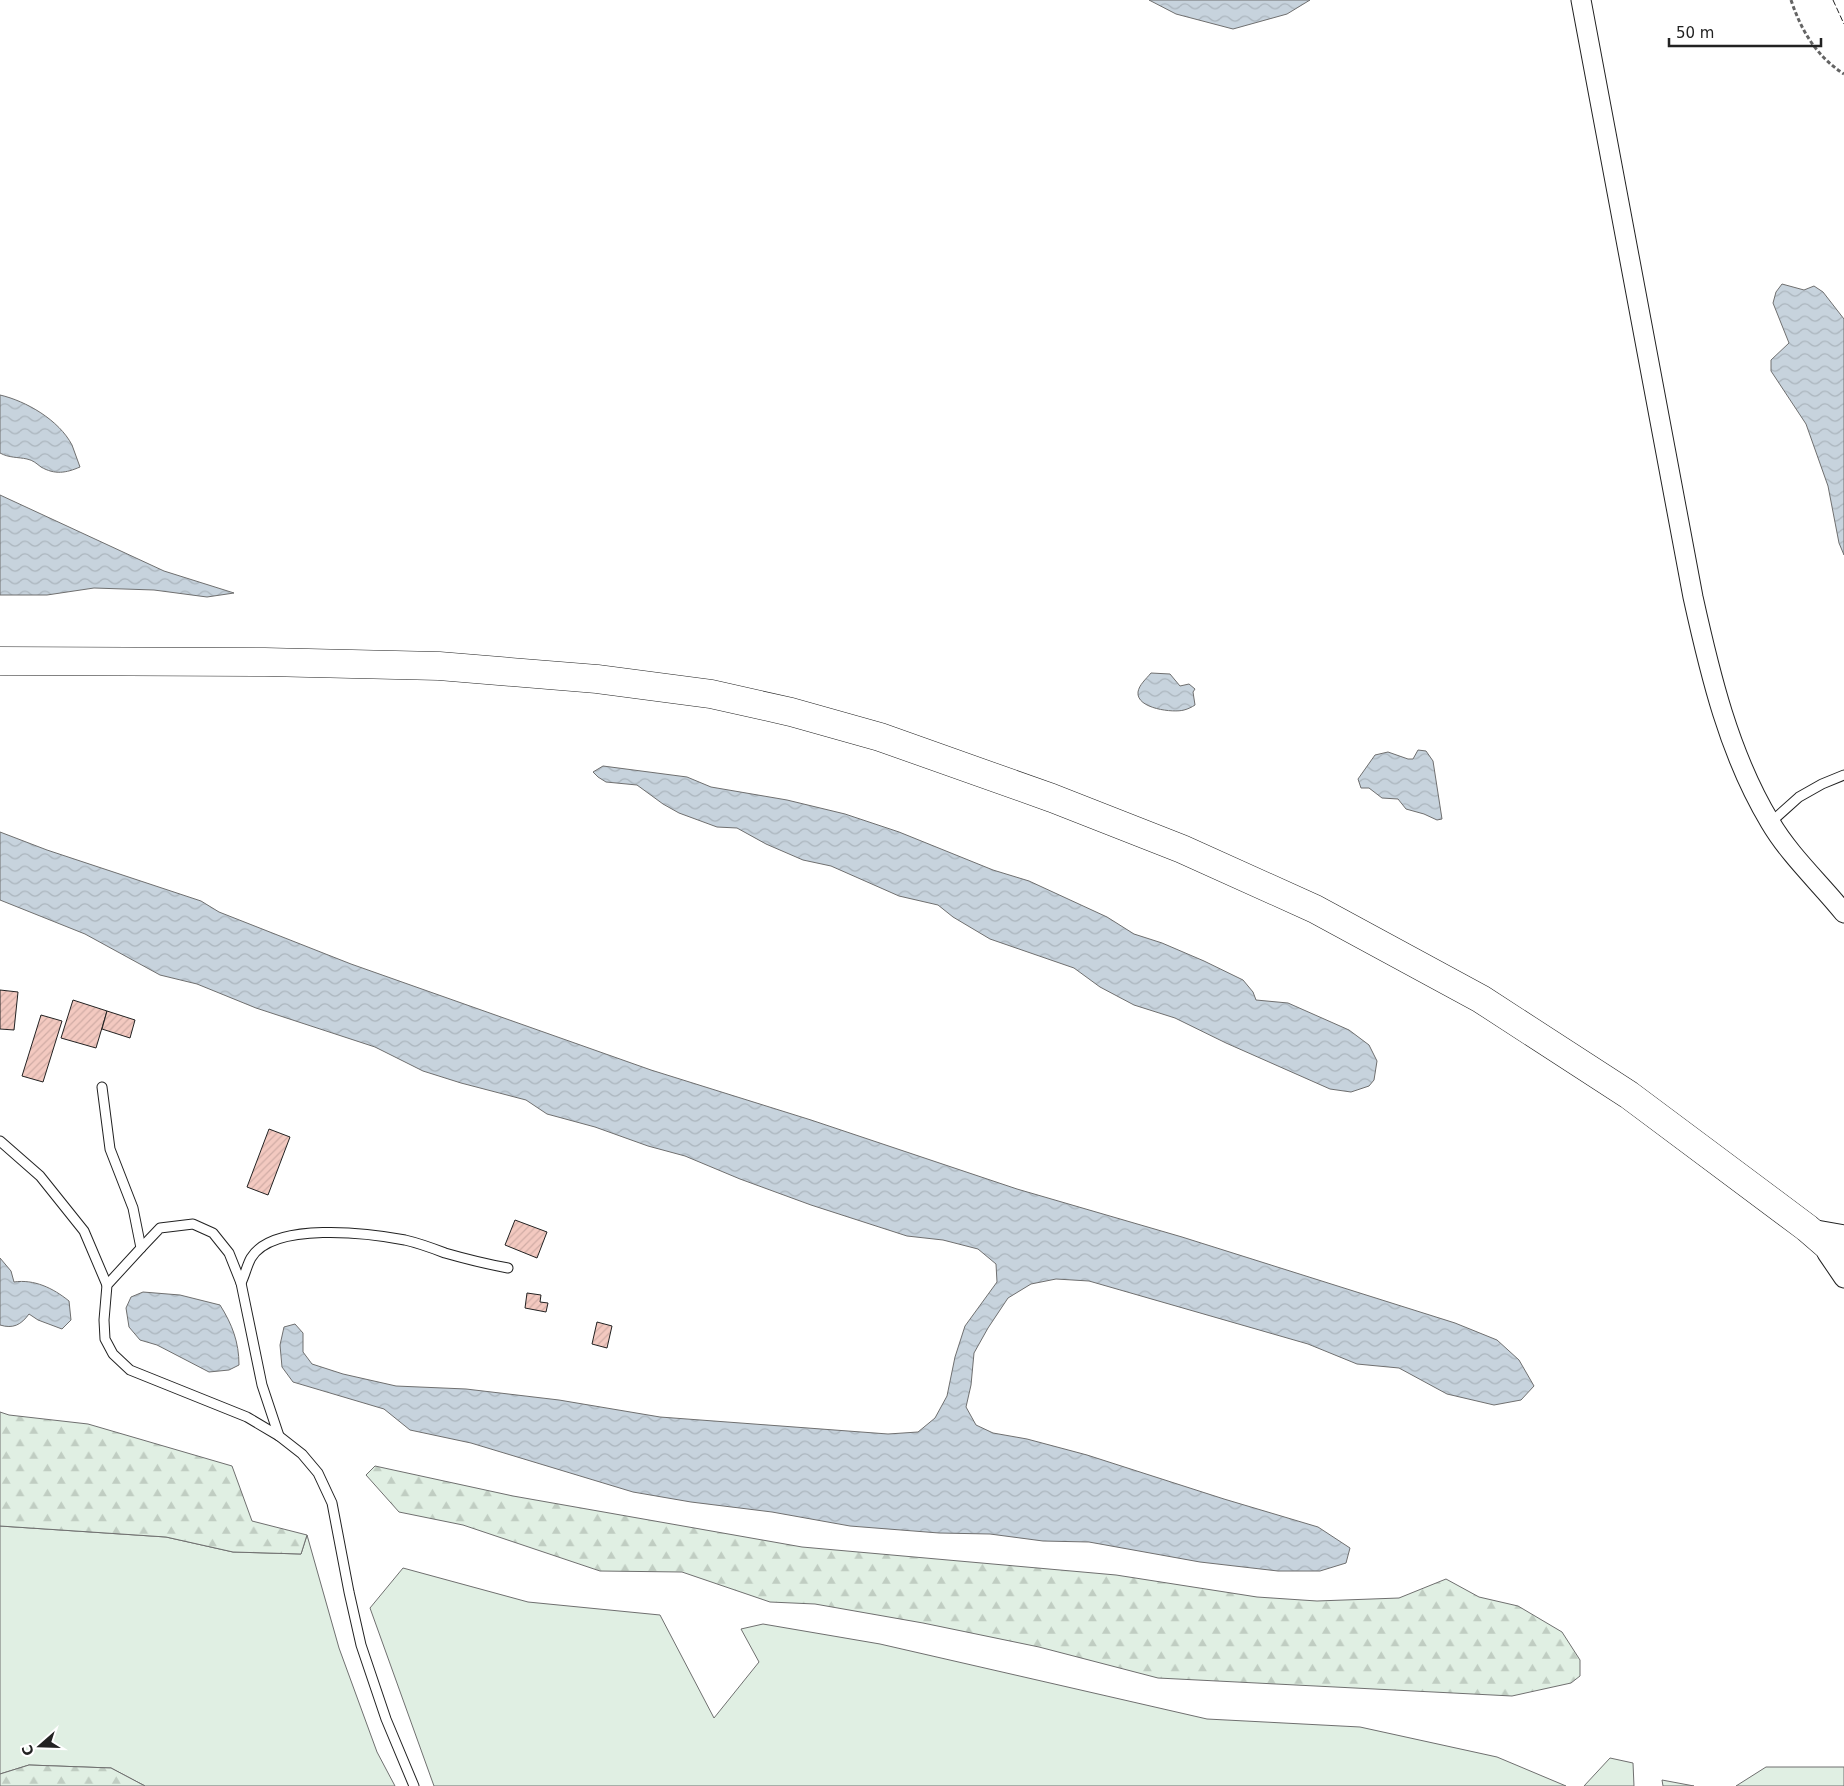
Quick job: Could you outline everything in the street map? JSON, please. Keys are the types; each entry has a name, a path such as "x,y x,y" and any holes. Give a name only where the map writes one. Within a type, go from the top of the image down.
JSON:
{"highway":[{"path":"0,661 255,662 439,666 587,678 711,694 791,712 880,737 1052,798 1182,849 1315,909 1481,999 1620,1089 1807,1228 1844,1260"}],"street":[{"path":"1581,0 1695,606 1724,718 1754,792 1770,824 1800,863 1844,913"},
{"path":"1807,1228 1844,1236"},
{"path":"1807,1228 1844,1278"}],"lane":[{"path":"1770,824 1799,797 1822,784 1844,775"},
{"path":"102,1087 110,1149 133,1208 141,1248"},
{"path":"0,1141 40,1176 84,1231 107,1285 104,1320 105,1339 112,1354 130,1370 247,1417 279,1436 302,1454 318,1473 332,1503 348,1592 361,1645 386,1719 414,1786"},
{"path":"107,1285 160,1228 193,1224 213,1232 229,1253 242,1283 262,1385 279,1436"},
{"path":"242,1283 252,1257 262,1247 281,1237 308,1233 347,1233 406,1240 486,1264 508,1268"}],"path":[{"path":"1791,0 1799,22 1816,50 1844,74"}],"green space":[{"path":"0,1412 9,1415 88,1424 232,1466 252,1521 307,1535 301,1554 233,1552 166,1537 0,1526"},
{"path":"375,1466 513,1496 802,1547 1116,1575 1257,1597 1317,1601 1399,1598 1446,1579 1479,1597 1518,1606 1562,1632 1580,1660 1580,1676 1571,1683 1512,1696 1158,1678 1039,1647 923,1623 815,1604 770,1602 682,1572 600,1571 463,1525 399,1512 366,1475"},
{"path":"0,1526 166,1537 233,1552 301,1554 307,1535 339,1648 377,1752 395,1786 145,1786 111,1768 29,1765 0,1774"},
{"path":"403,1568 528,1602 660,1615 714,1718 759,1662 741,1629 763,1624 880,1644 1207,1719 1360,1727 1497,1757 1566,1786 434,1786 370,1608"},
{"path":"1610,1758 1633,1763 1634,1786 1584,1786"},
{"path":"29,1765 111,1768 145,1786 0,1786 0,1774"},
{"path":"1766,1767 1844,1767 1844,1786 1736,1786"},
{"path":"1662,1780 1694,1786 1663,1786"}],"water":[{"path":"1149,0 1310,0 1287,14 1233,29 1176,14"},
{"path":"1782,284 1804,290 1814,286 1823,292 1844,319 1844,555 1839,543 1828,486 1806,424 1771,371 1771,360 1789,343 1773,303 1776,292"},
{"path":"0,395 31,407 59,427 72,445 80,467 70,471 56,472 46,470 33,461 10,457 0,453"},
{"path":"0,495 164,571 234,593 207,597 154,590 94,588 47,595 0,595"},
{"path":"1151,673 1170,674 1180,686 1189,684 1195,689 1193,692 1195,705 1184,710 1172,711 1156,709 1143,702 1139,698 1138,692 1143,682"},
{"path":"1418,750 1426,751 1433,761 1442,819 1437,820 1406,809 1398,799 1382,798 1369,788 1361,788 1358,779 1375,755 1388,752 1413,759"},
{"path":"603,766 687,777 711,787 787,800 845,814 899,832 993,870 1029,881 1107,917 1134,934 1162,943 1243,980 1253,992 1256,1000 1288,1003 1349,1030 1369,1045 1377,1061 1374,1080 1369,1086 1351,1092 1330,1089 1175,1018 1134,1005 1100,987 1074,968 990,939 953,917 938,905 899,896 831,866 803,860 766,844 737,828 717,827 679,813 637,785 606,782 593,772"},
{"path":"0,832 47,850 201,901 219,912 351,964 651,1070 811,1120 1017,1189 1182,1237 1455,1323 1497,1340 1519,1360 1534,1386 1521,1400 1494,1405 1447,1394 1399,1368 1357,1364 1308,1344 1089,1281 1056,1279 1031,1284 1008,1298 974,1353 971,1385 966,1407 976,1425 993,1433 1027,1439 1087,1455 1318,1527 1350,1548 1346,1563 1320,1571 1278,1571 1200,1562 1089,1542 1043,1541 990,1534 939,1533 850,1526 772,1512 691,1502 633,1492 471,1443 410,1430 384,1409 293,1382 282,1367 280,1345 284,1327 295,1324 303,1333 303,1352 312,1364 343,1374 396,1386 466,1389 559,1400 660,1417 888,1434 918,1432 935,1418 947,1396 955,1357 965,1326 997,1282 996,1264 978,1249 943,1240 907,1236 811,1205 740,1179 685,1156 648,1146 595,1127 547,1114 526,1100 423,1071 375,1047 256,1008 197,984 160,975 85,934 0,900"},
{"path":"0,1258 11,1271 14,1282 36,1283 56,1292 69,1301 71,1320 62,1329 38,1320 29,1314 16,1325 9,1327 0,1325"},
{"path":"143,1292 180,1295 220,1305 234,1334 238,1349 239,1365 229,1370 209,1372 157,1345 140,1340 129,1327 126,1308 131,1297"}],"building":[{"path":"0,990 18,992 14,1030 0,1029"},
{"path":"73,1000 107,1011 96,1048 61,1038"},
{"path":"107,1011 135,1020 130,1038 102,1029"},
{"path":"41,1015 62,1021 43,1082 22,1076"},
{"path":"269,1129 290,1137 268,1195 247,1187"},
{"path":"515,1220 547,1232 537,1258 505,1245"},
{"path":"527,1293 541,1295 540,1302 548,1303 546,1312 525,1308"},
{"path":"597,1322 612,1326 607,1348 592,1344"}],"fence":[{"path":"1833,0 1844,24"}]}
